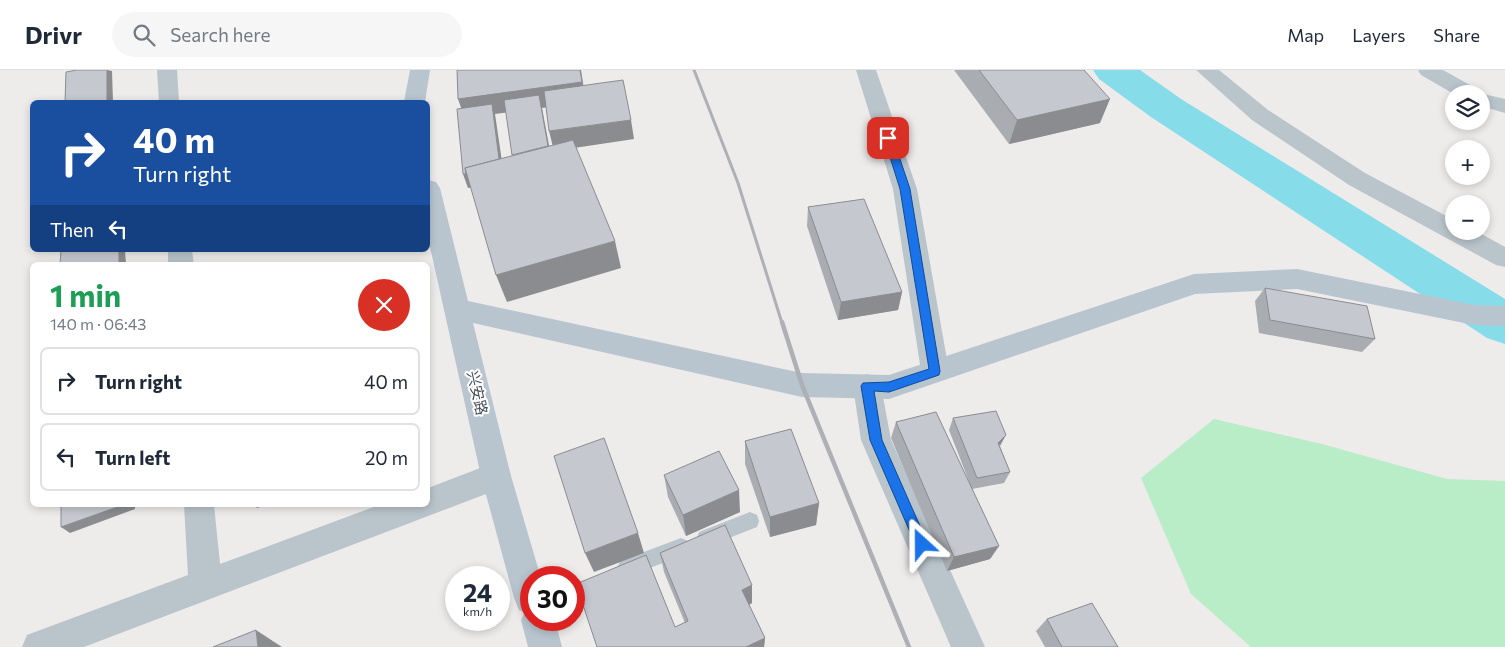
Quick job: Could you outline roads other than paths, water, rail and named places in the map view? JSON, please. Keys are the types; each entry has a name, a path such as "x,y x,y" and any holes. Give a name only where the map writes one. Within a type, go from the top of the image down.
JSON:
{"street":[{"path":"167,70 169,100"},
{"path":"415,100 420,70"},
{"path":"866,70 905,189 935,371"},
{"path":"1206,70 1260,114 1357,179 1445,226"},
{"path":"1428,70 1453,85"},
{"path":"1490,102 1505,106"},
{"name":"兴安路","path":"430,197 496,476 522,566"},
{"path":"1471,240 1505,258"},
{"path":"456,309 802,385 889,387 1194,284 1297,279 1474,316 1503,316"},
{"path":"867,386 876,440 968,647"},
{"path":"430,501 496,476"},
{"path":"199,507 205,584"},
{"path":"39,647 413,507"},
{"path":"541,631 545,647"}],"lane":[{"path":"611,574 750,521"}],"waterway":[{"path":"1113,70 1166,108 1505,324"}],"railway":[{"path":"694,70 738,183 782,323"},
{"path":"782,322 802,385 909,647"}]}
